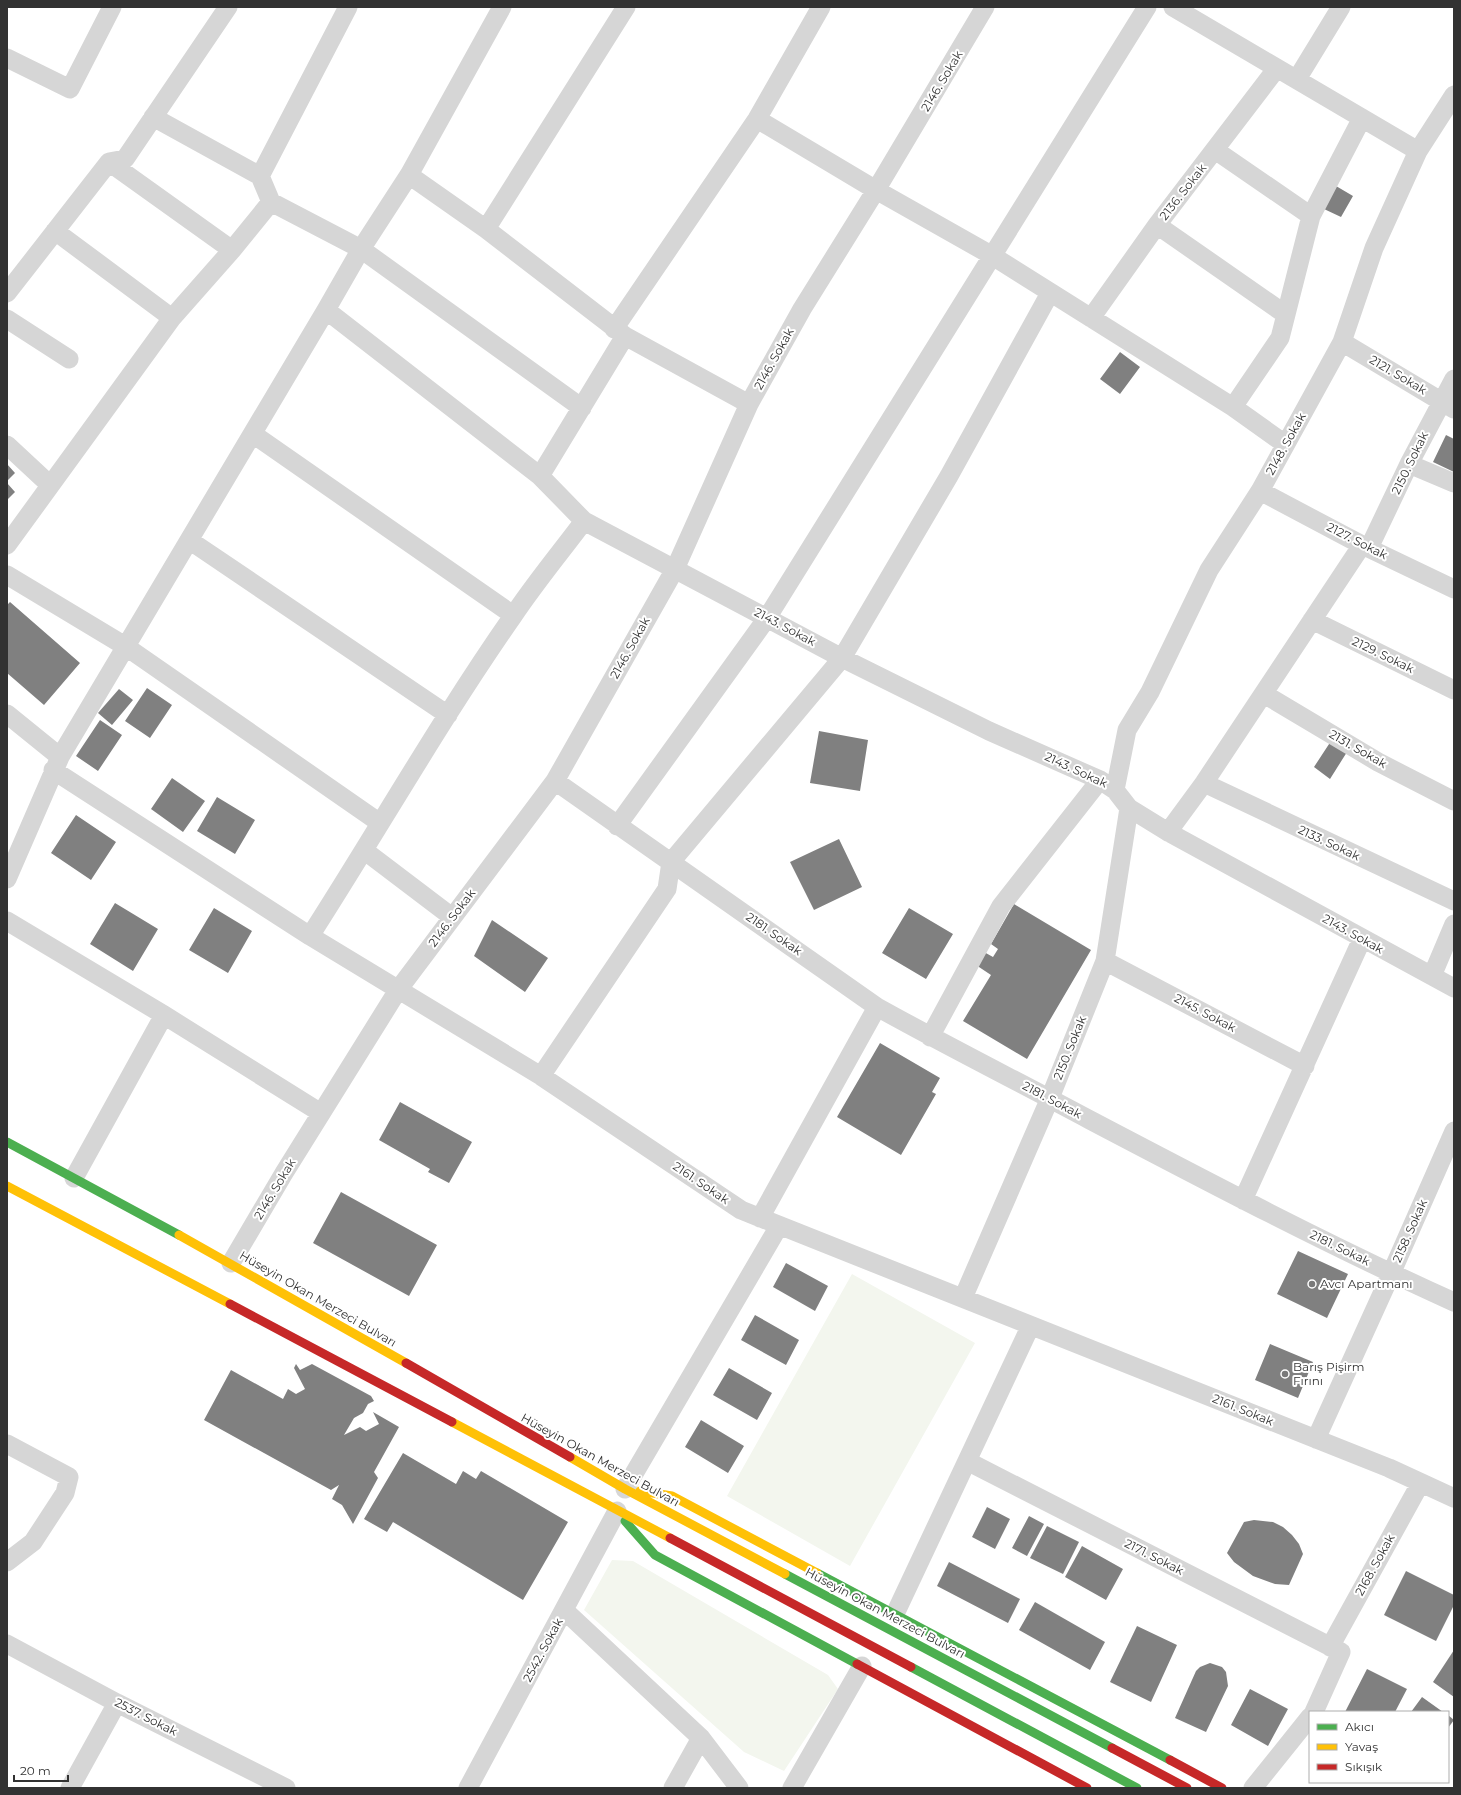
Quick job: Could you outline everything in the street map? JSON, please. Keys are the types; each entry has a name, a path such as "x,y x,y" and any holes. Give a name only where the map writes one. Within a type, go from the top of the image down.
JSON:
{"main road":[{"name":"Hüseyin Okan Merzeci Bulvarı","path":"7,1142 231,1263 625,1489 1187,1788"},
{"path":"7,1186 1137,1788"},
{"path":"625,1489 672,1496 1222,1788"},
{"path":"616,1511 655,1555 1087,1788"}],"street":[{"path":"7,58 70,89 112,7"},
{"path":"7,293 109,162 125,159 228,7"},
{"path":"260,176 348,7"},
{"path":"7,880 56,764 125,646 253,434 361,249 410,175 502,7"},
{"path":"486,229 626,7"},
{"path":"540,476 582,408 620,332 757,119 821,7"},
{"name":"2146. Sokak","path":"231,1263 321,1113 398,990 555,781 674,569 749,404 802,309 876,190 985,7"},
{"path":"617,826 767,618 991,255 1147,7"},
{"path":"1173,7 1418,151"},
{"path":"1297,79 1341,7"},
{"name":"2136. Sokak","path":"1091,318 1157,225 1277,68"},
{"name":"2148. Sokak","path":"1108,785 1127,730 1150,692 1209,570 1260,491 1342,342 1374,248 1418,151 1454,95"},
{"path":"153,117 260,176 271,202 361,249 582,408"},
{"path":"1232,407 1280,338 1311,216 1362,118"},
{"path":"757,119 876,190 991,255 1232,407 1285,444"},
{"path":"1215,150 1311,216"},
{"path":"109,162 232,250"},
{"path":"410,175 486,229 620,332 749,404"},
{"path":"7,545 172,318 232,250 271,202"},
{"path":"1157,225 1285,314"},
{"path":"55,231 172,318"},
{"path":"541,1076 667,889 671,862 842,658 949,476 1050,292"},
{"name":"2143. Sokak","path":"326,310 540,476 584,521 842,658 989,731 1108,785 1129,808 1168,832 1454,988"},
{"path":"7,319 69,360"},
{"name":"2121. Sokak","path":"1342,342 1448,405"},
{"name":"2150. Sokak","path":"1168,832 1204,783 1312,620 1365,547 1410,464 1448,405 1454,379"},
{"path":"253,434 513,615"},
{"path":"7,445 50,485"},
{"path":"1410,464 1454,483"},
{"name":"2127. Sokak","path":"1260,491 1365,547 1454,589"},
{"path":"310,936 365,851 380,823 448,715 513,615 584,521"},
{"path":"189,540 448,715"},
{"path":"7,575 125,646 380,823"},
{"name":"2129. Sokak","path":"1312,620 1454,690"},
{"name":"2131. Sokak","path":"1264,694 1378,762 1454,801"},
{"name":"2161. Sokak","path":"7,714 56,764 310,936 541,1076 741,1210 1389,1468 1420,1484 1454,1498"},
{"name":"2181. Sokak","path":"555,781 617,826 671,862 877,1007 1243,1200 1392,1274 1454,1302"},
{"name":"2133. Sokak","path":"1204,783 1454,901"},
{"path":"930,1036 1001,906 1108,785"},
{"name":"2150. Sokak","path":"963,1298 1050,1098 1105,961 1129,808"},
{"path":"365,851 452,917"},
{"path":"7,921 164,1015 321,1113"},
{"path":"1432,976 1454,924"},
{"path":"1243,1200 1362,939"},
{"name":"2145. Sokak","path":"1105,961 1304,1066"},
{"path":"760,1218 877,1007"},
{"path":"74,1178 164,1015"},
{"name":"2158. Sokak","path":"1316,1439 1392,1274 1454,1131"},
{"path":"625,1489 779,1226"},
{"path":"895,1614 1030,1326"},
{"path":"7,1444 70,1476 65,1493 33,1542 7,1562"},
{"name":"2171. Sokak","path":"967,1461 1335,1650"},
{"name":"2168. Sokak","path":"1314,1711 1335,1650 1420,1484"},
{"name":"2542. Sokak","path":"468,1788 616,1511"},
{"path":"564,1610 701,1738 739,1788"},
{"name":"2537. Sokak","path":"7,1644 117,1703 286,1788"},
{"path":"792,1788 862,1666"},
{"path":"70,1788 117,1703"},
{"name":"2168. Sokak","path":"1253,1788 1309,1718"},
{"path":"673,1788 701,1738"}],"shaded area":[{"path":"852,1274 975,1343 850,1566 727,1496"},
{"path":"612,1560 633,1561 828,1675 838,1689 784,1771 744,1752 584,1610"}],"building":[{"path":"1336,186 1353,196 1341,217 1324,209"},
{"path":"1120,352 1140,367 1120,394 1100,379"},
{"path":"1446,435 1454,439 1454,472 1433,462"},
{"path":"7,464 15,473 7,481"},
{"path":"7,483 15,492 7,500"},
{"path":"10,602 80,663 44,705 7,673 7,605"},
{"path":"147,688 172,705 150,738 125,721"},
{"path":"119,689 133,700 112,725 98,713"},
{"path":"100,720 122,735 98,771 76,756"},
{"path":"819,731 868,740 860,791 810,783"},
{"path":"1331,741 1347,752 1330,779 1314,767"},
{"path":"172,778 205,801 183,832 151,809"},
{"path":"217,797 255,820 235,854 197,831"},
{"path":"76,815 116,842 91,880 51,853"},
{"path":"839,839 862,887 814,910 790,862"},
{"path":"115,903 158,929 133,971 90,944"},
{"path":"1014,904 1091,950 1027,1059 963,1021 991,975 976,965 984,952 993,957 998,949 991,944"},
{"path":"214,908 252,931 228,973 189,950"},
{"path":"909,908 953,934 926,979 882,953"},
{"path":"492,920 548,958 525,992 474,956"},
{"path":"880,1043 940,1078 932,1092 936,1094 901,1155 837,1117"},
{"path":"400,1102 472,1142 449,1183 428,1172 430,1169 379,1140"},
{"path":"341,1192 437,1245 409,1296 313,1243"},
{"name":"Avcı Apartmanı","path":"1298,1251 1348,1274 1327,1318 1277,1294"},
{"path":"786,1263 828,1286 815,1311 773,1287"},
{"path":"755,1315 799,1340 786,1365 741,1340"},
{"path":"1270,1344 1313,1362 1298,1398 1255,1380"},
{"path":"296,1364 300,1370 312,1364 371,1396 374,1401 368,1404 363,1413 354,1418 344,1435 360,1427 366,1431 379,1424 373,1412 399,1427 374,1472 378,1478 353,1524 342,1505 332,1499 339,1485 331,1490 204,1420 231,1370 283,1399 288,1389 296,1394 305,1389 294,1368"},
{"path":"729,1368 772,1393 757,1420 713,1395"},
{"path":"701,1420 744,1446 728,1473 685,1447"},
{"path":"403,1453 456,1484 463,1471 476,1479 481,1471 568,1522 523,1600 393,1522 387,1532 364,1519"},
{"path":"987,1507 1010,1519 995,1549 972,1537"},
{"path":"1029,1516 1044,1524 1027,1556 1012,1548"},
{"path":"1254,1520 1273,1522 1283,1527 1299,1544 1303,1554 1289,1585 1275,1584 1253,1576 1234,1562 1227,1553 1244,1522"},
{"path":"1047,1526 1079,1542 1063,1574 1030,1558"},
{"path":"1082,1546 1123,1569 1106,1600 1065,1577"},
{"path":"949,1562 1020,1599 1008,1623 937,1586"},
{"path":"1406,1571 1454,1595 1454,1605 1436,1641 1384,1615"},
{"path":"1035,1602 1105,1642 1090,1670 1019,1630"},
{"path":"1137,1626 1177,1645 1151,1702 1110,1682"},
{"path":"1454,1650 1454,1697 1433,1682"},
{"path":"1210,1663 1222,1667 1226,1672 1228,1686 1206,1732 1175,1718 1196,1671 1200,1667"},
{"path":"1367,1669 1407,1689 1396,1711 1346,1711"},
{"path":"1250,1689 1288,1709 1268,1746 1231,1725"},
{"path":"1422,1697 1442,1711 1412,1711"},
{"path":"1449,1716 1454,1720 1449,1727"}],"traffic: fast":[{"path":"7,1142 179,1235"},
{"path":"625,1521 655,1555 857,1664"},
{"path":"817,1573 1170,1760"},
{"path":"785,1574 1112,1748"},
{"path":"911,1667 1137,1788"}],"traffic: slow":[{"path":"7,1186 230,1304"},
{"path":"179,1235 406,1363"},
{"path":"452,1422 670,1538"},
{"path":"570,1457 625,1489 785,1574"},
{"path":"640,1491 672,1496 817,1573"}],"traffic: jam":[{"path":"230,1304 452,1422"},
{"path":"406,1363 570,1457"},
{"path":"670,1538 911,1667"},
{"path":"857,1664 1087,1788"},
{"path":"1112,1748 1187,1788"},
{"path":"1170,1760 1222,1788"}],"place":[{"name":"Avcı Apartmanı","path":"1312,1284"},
{"name":"Barış Pişirm Fırını","path":"1285,1374"}]}
